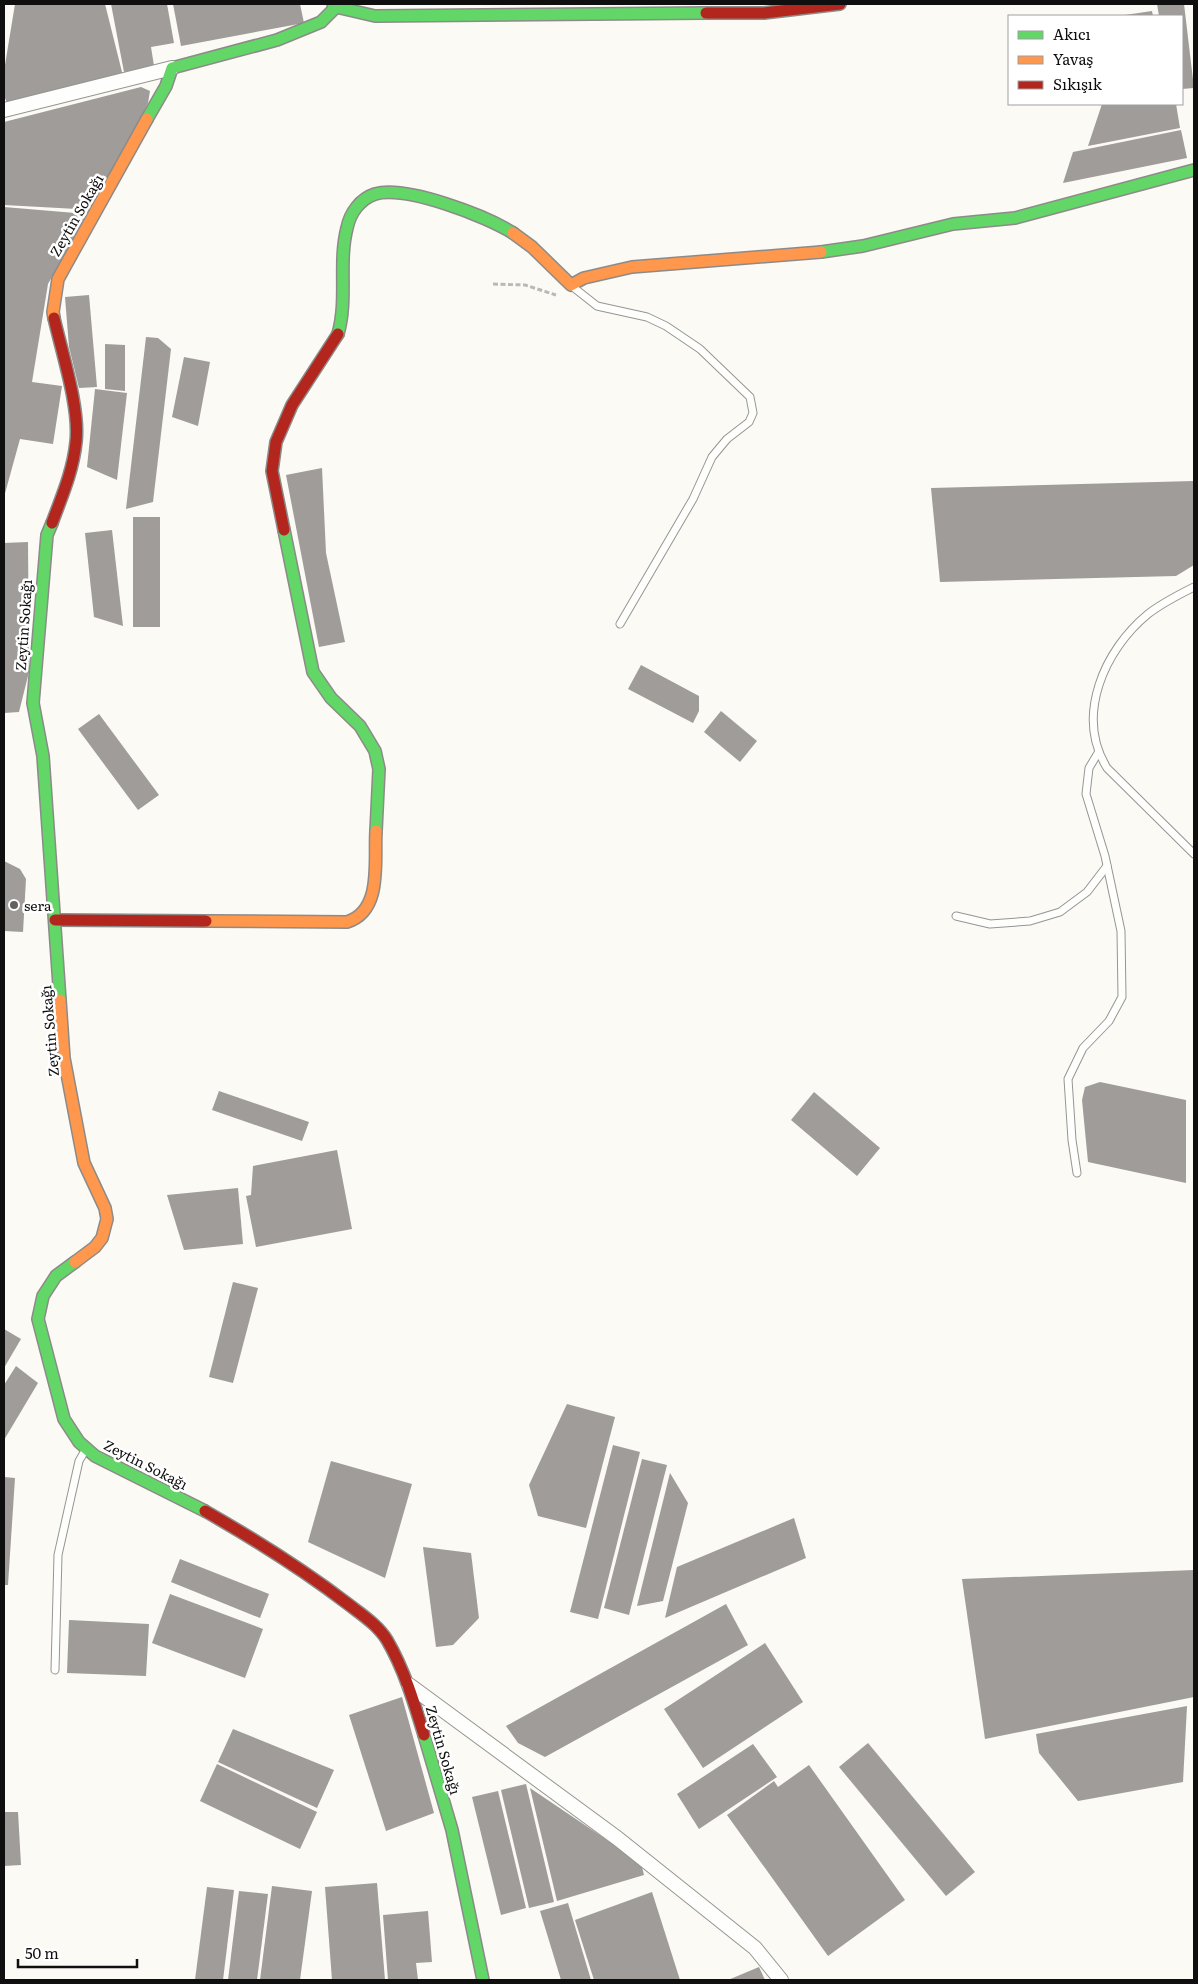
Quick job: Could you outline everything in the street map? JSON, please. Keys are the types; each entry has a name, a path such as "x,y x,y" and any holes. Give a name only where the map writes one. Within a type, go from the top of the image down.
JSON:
{"street":[{"path":"4,110 277,40 321,22 335,6 375,16 764,13 840,4"},
{"name":"Zeytin Sokağı","path":"172,68 166,86 58,278 54,297 55,328 75,416 76,441 69,480 52,518 46,542 32,703 43,756 64,1058 84,1164 105,1208 107,1218 104,1233 96,1247 56,1276 49,1285 41,1302 38,1319 64,1419 86,1448 105,1462 221,1519 315,1579 371,1622 386,1638 409,1685 452,1830 484,1980"},
{"path":"55,920 347,922 364,913 372,899 379,769 377,757 364,729 324,691 309,662 272,471 278,432 288,410 331,349 338,335 346,299 345,236 353,212 360,202 382,192 402,194 441,202 484,216 519,237 571,285 584,278 632,267 825,252 863,246 953,224 1015,218 1194,170"},
{"path":"409,1685 624,1844 755,1948 781,1980"}],"lane":[{"path":"571,285 597,306 647,317 683,336 733,380 750,397 753,406 749,422 727,439 712,457 693,499 620,624"},
{"path":"1194,587 1149,613 1122,641 1109,662 1096,699 1094,734 1098,753 1117,778 1194,854"},
{"path":"1077,1173 1072,1140 1068,1079 1082,1048 1109,1021 1122,997 1120,930 1107,866 1086,794 1088,768 1098,753"},
{"path":"956,916 990,924 1030,921 1060,912 1087,892 1107,866"},
{"path":"55,1670 58,1555 79,1461 86,1448"}],"path":[{"path":"493,284 525,285 556,295 571,285"}],"building":[{"path":"15,4 105,4 123,76 8,105 4,96 4,71"},
{"path":"111,4 167,4 174,43 151,47 154,66 124,72"},
{"path":"173,4 300,4 304,23 181,46"},
{"path":"1157,4 1184,4 1194,88 1183,89 1183,15 1159,15"},
{"path":"1152,11 1153,15 1125,15"},
{"path":"141,87 150,91 148,103 95,210 4,205 4,122"},
{"path":"1102,105 1176,105 1180,128 1088,146"},
{"path":"1181,130 1187,158 1063,183 1073,152"},
{"path":"4,207 87,214 48,284 32,382 62,386 53,444 20,439 4,497"},
{"path":"89,295 97,387 79,388 69,347 65,297"},
{"path":"146,337 158,338 171,349 153,502 126,509"},
{"path":"105,344 125,345 125,391 105,389"},
{"path":"184,357 210,362 198,426 172,417"},
{"path":"95,389 127,393 117,480 87,467"},
{"path":"322,468 326,553 345,642 319,647 286,475"},
{"path":"1194,481 1194,565 1176,576 940,582 931,488"},
{"path":"133,517 160,517 160,627 133,627"},
{"path":"112,530 123,626 94,617 85,533"},
{"path":"28,542 29,672 19,712 4,713 4,543"},
{"path":"641,665 699,696 699,711 693,723 628,689"},
{"path":"721,711 757,741 740,762 704,732"},
{"path":"99,714 159,795 138,810 78,729"},
{"name":"sera","path":"4,861 20,869 26,879 23,932 4,931"},
{"path":"1100,1082 1186,1100 1186,1183 1088,1162 1082,1100 1085,1087"},
{"path":"219,1091 309,1122 302,1141 212,1110"},
{"path":"814,1092 880,1148 857,1176 791,1120"},
{"path":"337,1150 352,1229 256,1247 246,1196 251,1195 253,1166"},
{"path":"238,1188 243,1244 184,1250 167,1195"},
{"path":"233,1282 258,1288 233,1383 209,1377"},
{"path":"4,1329 21,1339 4,1368"},
{"path":"16,1366 38,1383 4,1440 4,1385"},
{"path":"567,1404 615,1417 586,1528 538,1516 529,1485"},
{"path":"613,1445 640,1452 598,1619 570,1612"},
{"path":"642,1459 667,1465 629,1615 604,1608"},
{"path":"331,1461 412,1484 385,1578 308,1542"},
{"path":"670,1473 688,1503 663,1601 637,1606"},
{"path":"4,1477 15,1478 8,1585 4,1585"},
{"path":"794,1518 806,1558 665,1618 677,1567"},
{"path":"423,1547 471,1553 479,1618 453,1645 436,1647"},
{"path":"180,1559 269,1594 260,1618 171,1582"},
{"path":"1194,1570 1194,1697 985,1739 962,1579"},
{"path":"170,1594 263,1629 245,1678 152,1643"},
{"path":"726,1604 748,1645 545,1757 518,1743 506,1726"},
{"path":"69,1620 149,1624 146,1676 67,1673"},
{"path":"765,1643 803,1702 703,1768 664,1709"},
{"path":"402,1697 434,1813 386,1831 349,1715"},
{"path":"1187,1706 1183,1782 1078,1801 1039,1753 1036,1734"},
{"path":"233,1729 334,1770 317,1808 218,1762"},
{"path":"868,1743 975,1872 946,1896 839,1767"},
{"path":"753,1744 777,1777 699,1829 677,1794"},
{"path":"217,1764 317,1812 300,1849 200,1801"},
{"path":"809,1765 905,1900 828,1956 727,1815 774,1781 778,1787"},
{"path":"526,1784 554,1902 529,1908 501,1790"},
{"path":"530,1788 641,1863 644,1875 557,1901"},
{"path":"498,1791 526,1908 501,1915 472,1797"},
{"path":"4,1812 18,1812 21,1865 4,1866"},
{"path":"377,1883 385,1980 332,1980 325,1887"},
{"path":"272,1886 312,1891 300,1980 260,1980"},
{"path":"207,1887 234,1890 223,1980 195,1980"},
{"path":"239,1891 268,1894 257,1980 228,1980"},
{"path":"652,1892 680,1980 594,1980 575,1920"},
{"path":"568,1903 591,1980 561,1980 540,1911"},
{"path":"428,1911 432,1962 416,1963 418,1980 388,1980 383,1915"},
{"path":"759,1967 765,1980 728,1980"}],"traffic: fast":[{"path":"333,4 336,7 375,16 706,13"},
{"path":"147,119 166,86 172,68 277,40 321,22 336,7"},
{"path":"821,252 863,246 953,224 1015,218 1194,170"},
{"path":"338,334 341,321 343,254 347,228 356,207 370,196 389,192 425,198 484,218 513,233"},
{"path":"52,523 47,535 33,703 43,756 60,1000"},
{"path":"284,530 313,672 331,698 360,726 375,751 379,769 376,831"},
{"path":"75,1262 56,1276 43,1296 38,1319 64,1419 79,1442 95,1456 205,1511"},
{"path":"424,1735 452,1830 483,1980"}],"traffic: slow":[{"path":"54,318 53,312 58,279 147,119"},
{"path":"513,233 532,247 571,285 584,278 632,267 821,252"},
{"path":"206,921 347,922 358,916 366,907 371,896 374,884 376,831"},
{"path":"60,1000 64,1058 84,1163 105,1208 107,1219 102,1238 95,1247 75,1262"}],"traffic: jam":[{"path":"706,13 764,13 840,4"},
{"path":"52,523 67,483 76,442 77,428 73,397 54,318"},
{"path":"284,530 272,471 276,442 292,405 338,334"},
{"path":"55,920 206,921"},
{"path":"205,1511 260,1544 331,1591 379,1629 387,1640 404,1674 424,1735"}],"place":[{"name":"sera","path":"14,905"}]}
